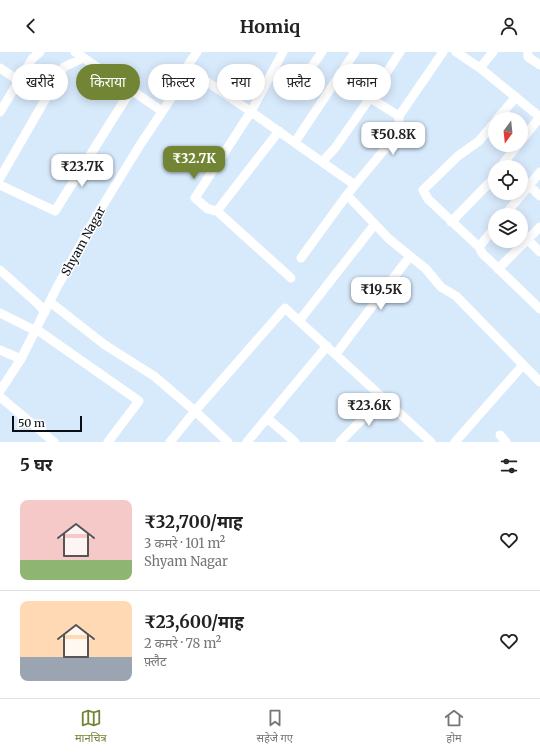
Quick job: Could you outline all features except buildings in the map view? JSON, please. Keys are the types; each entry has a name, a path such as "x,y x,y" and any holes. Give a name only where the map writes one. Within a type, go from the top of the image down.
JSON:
{"street":[{"path":"29,64 40,52"},
{"path":"75,52 92,64"},
{"name":"Shyam Nagar","path":"188,64 196,52"},
{"path":"283,52 252,110 195,198 208,209 217,210 291,278"},
{"path":"314,64 322,52"},
{"path":"295,142 355,52"},
{"path":"391,66 400,52"},
{"path":"301,258 347,195 384,150 399,126 399,116 443,52"},
{"path":"456,52 480,68 540,117 528,132"},
{"path":"480,68 493,52"},
{"path":"528,52 528,57 540,65"},
{"path":"0,178 64,67 83,58"},
{"path":"0,68 12,76"},
{"path":"209,83 252,110 279,131 356,185"},
{"path":"0,112 12,92"},
{"path":"140,96 162,111"},
{"path":"503,112 516,97"},
{"path":"0,185 55,211 125,100"},
{"name":"Shyam Nagar","path":"0,391 21,359 44,312 97,215 168,100"},
{"path":"323,161 335,148 369,100"},
{"path":"373,100 399,116"},
{"path":"488,130 479,141 458,156 423,190 428,199 478,247 498,269 540,308"},
{"path":"217,210 279,131"},
{"path":"511,208 540,172"},
{"path":"451,222 488,183"},
{"path":"529,186 540,196"},
{"path":"347,195 389,239 426,269 441,287 456,296 540,382"},
{"path":"300,321 376,224"},
{"path":"528,238 540,227"},
{"path":"478,247 488,235"},
{"path":"528,240 540,252"},
{"path":"498,269 518,248"},
{"path":"336,354 410,256"},
{"path":"0,270 38,304 44,312"},
{"path":"50,302 105,345 154,376 195,410 228,442"},
{"path":"170,442 195,410 285,308 431,442"},
{"path":"0,313 36,330 139,401 108,442"},
{"path":"247,442 327,346"},
{"path":"0,350 21,359"},
{"path":"455,442 523,365"},
{"path":"0,397 54,442"},
{"path":"340,442 383,398"},
{"path":"267,418 295,442"}]}
